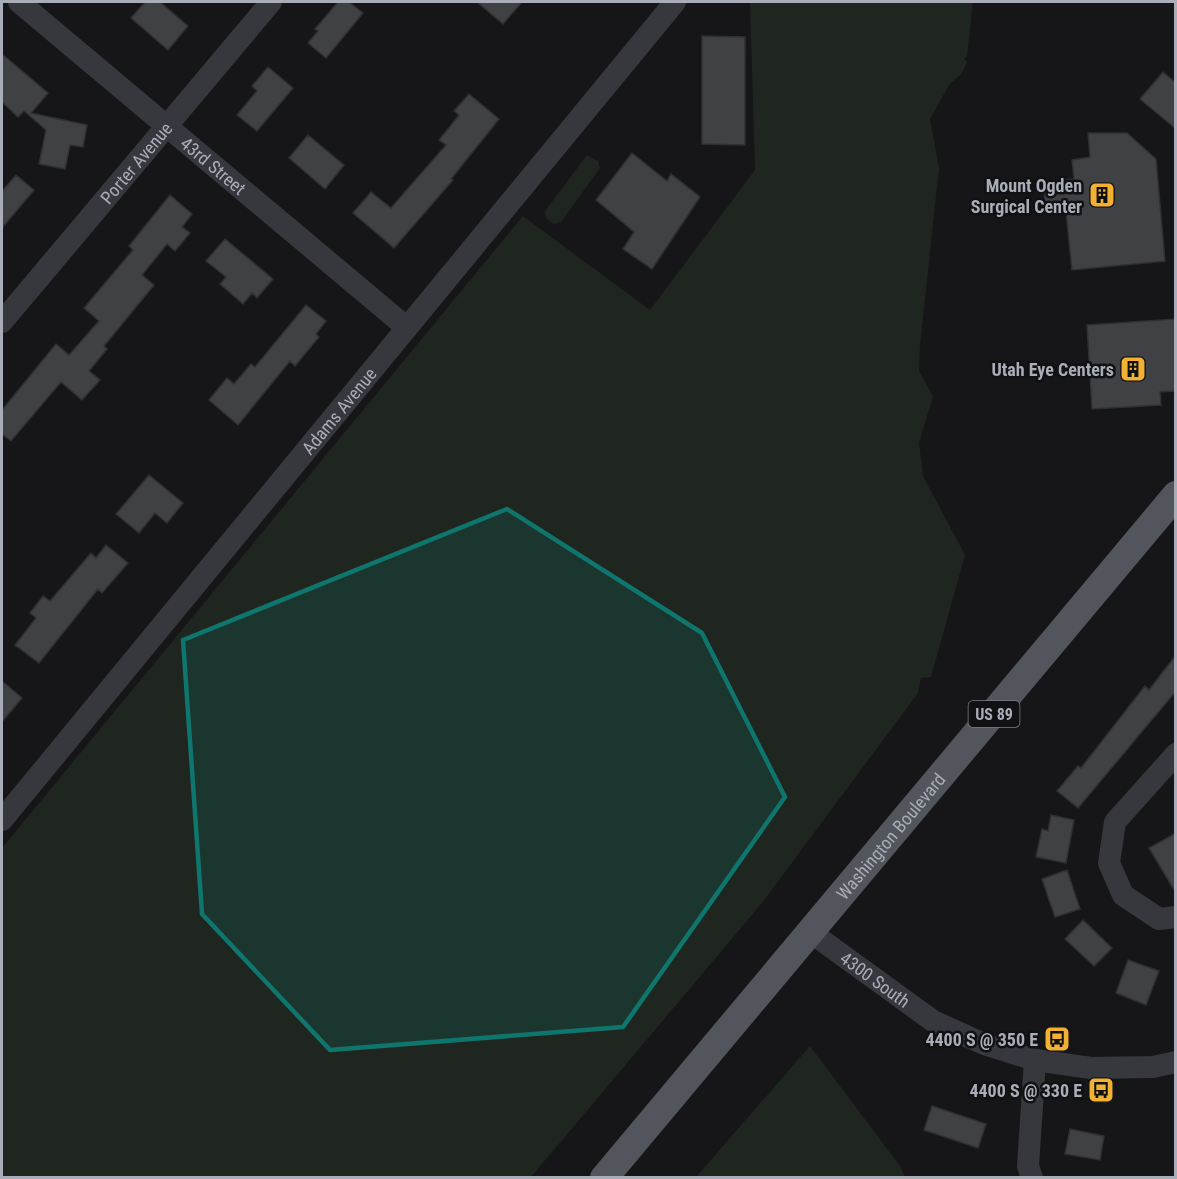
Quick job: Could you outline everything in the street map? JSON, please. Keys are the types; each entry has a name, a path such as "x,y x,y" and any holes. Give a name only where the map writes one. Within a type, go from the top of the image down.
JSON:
{"main road":[{"name":"Washington Boulevard","path":"604,1178 1176,495"}],"street":[{"name":"43rd Street","path":"19,2 406,327"},
{"name":"Porter Avenue","path":"2,322 271,2"},
{"name":"Adams Avenue","path":"5,808 675,2"},
{"path":"1176,754 1115,822 1109,863 1123,895 1159,919 1176,916"},
{"name":"4300 South","path":"809,931 933,1021 984,1044 1035,1060 1091,1068 1153,1067 1176,1062"},
{"path":"1032,1178 1028,1166 1035,1060"}],"highlighted area":[{"path":"507,509 702,633 785,797 623,1027 330,1050 202,914 183,640"}],"shaded area":[{"path":"750,2 973,2 967,56 964,59 967,62 962,73 949,85 930,119 939,168 919,371 933,396 919,443 923,476 965,555 931,677 921,678 918,693 762,903 531,1177 2,1177 2,848 523,216 650,310 755,170"},
{"path":"587,155 598,161 600,168 561,222 554,224 546,218 545,211"},
{"path":"810,1046 900,1166 905,1177 696,1177"}],"building":[{"path":"145,2 160,2 188,26 168,50 131,18"},
{"path":"338,2 349,2 363,13 326,58 308,43 318,31 315,29"},
{"path":"477,2 522,2 503,24"},
{"path":"702,36 745,37 745,145 702,144"},
{"path":"2,54 48,93 31,113 87,125 83,147 70,145 65,169 39,164 46,130 24,111 18,117 2,102"},
{"path":"268,67 293,88 257,131 237,115 257,91 252,86"},
{"path":"1163,72 1176,83 1176,129 1140,99"},
{"path":"469,94 499,119 451,179 453,180 394,248 353,213 371,192 391,208 446,145 439,140 459,115 454,111"},
{"name":"Mount Ogden Surgical Center","path":"1088,133 1127,133 1156,159 1165,261 1072,270 1065,202 1045,205 1044,189 1063,187 1062,180 1074,179 1072,160 1090,157"},
{"path":"308,135 344,165 325,189 289,158"},
{"path":"632,153 667,181 671,174 700,197 652,269 623,249 634,232 596,200"},
{"path":"16,175 34,190 2,228 2,191"},
{"path":"170,195 192,214 182,227 190,233 175,251 167,244 142,275 154,285 104,346 107,349 89,371 100,380 82,400 61,382 11,441 2,434 2,410 56,344 69,355 99,321 84,308 133,250 129,246"},
{"path":"225,239 273,279 257,298 252,293 243,304 220,284 226,277 206,261"},
{"path":"306,305 326,321 316,334 319,337 295,366 290,361 238,425 209,400 227,378 234,384 251,364 255,367"},
{"name":"Utah Eye Centers","path":"1176,319 1176,391 1160,392 1161,405 1092,409 1087,325"},
{"path":"149,475 183,503 167,523 155,513 139,533 116,514"},
{"path":"106,545 128,563 102,593 98,589 39,663 15,645 36,618 30,613 43,596 50,601 91,553 96,558"},
{"path":"1176,655 1176,691 1078,808 1057,791 1078,766 1081,768 1145,686 1149,690"},
{"path":"2,681 22,698 2,722"},
{"path":"1051,815 1074,820 1066,863 1036,857 1042,829 1048,831"},
{"path":"1176,833 1176,893 1149,848"},
{"path":"1067,870 1080,909 1055,917 1042,879"},
{"path":"1083,920 1112,948 1094,966 1065,939"},
{"path":"1128,960 1159,971 1146,1005 1116,993"},
{"path":"932,1106 986,1124 978,1148 924,1130"},
{"path":"1070,1129 1104,1136 1100,1160 1065,1154"}],"place":[{"name":"Mount Ogden Surgical Center","path":"1102,195"},
{"name":"Utah Eye Centers","path":"1133,369"},
{"name":"4400 S @ 350 E","path":"1057,1039"},
{"name":"4400 S @ 330 E","path":"1101,1090"}]}
